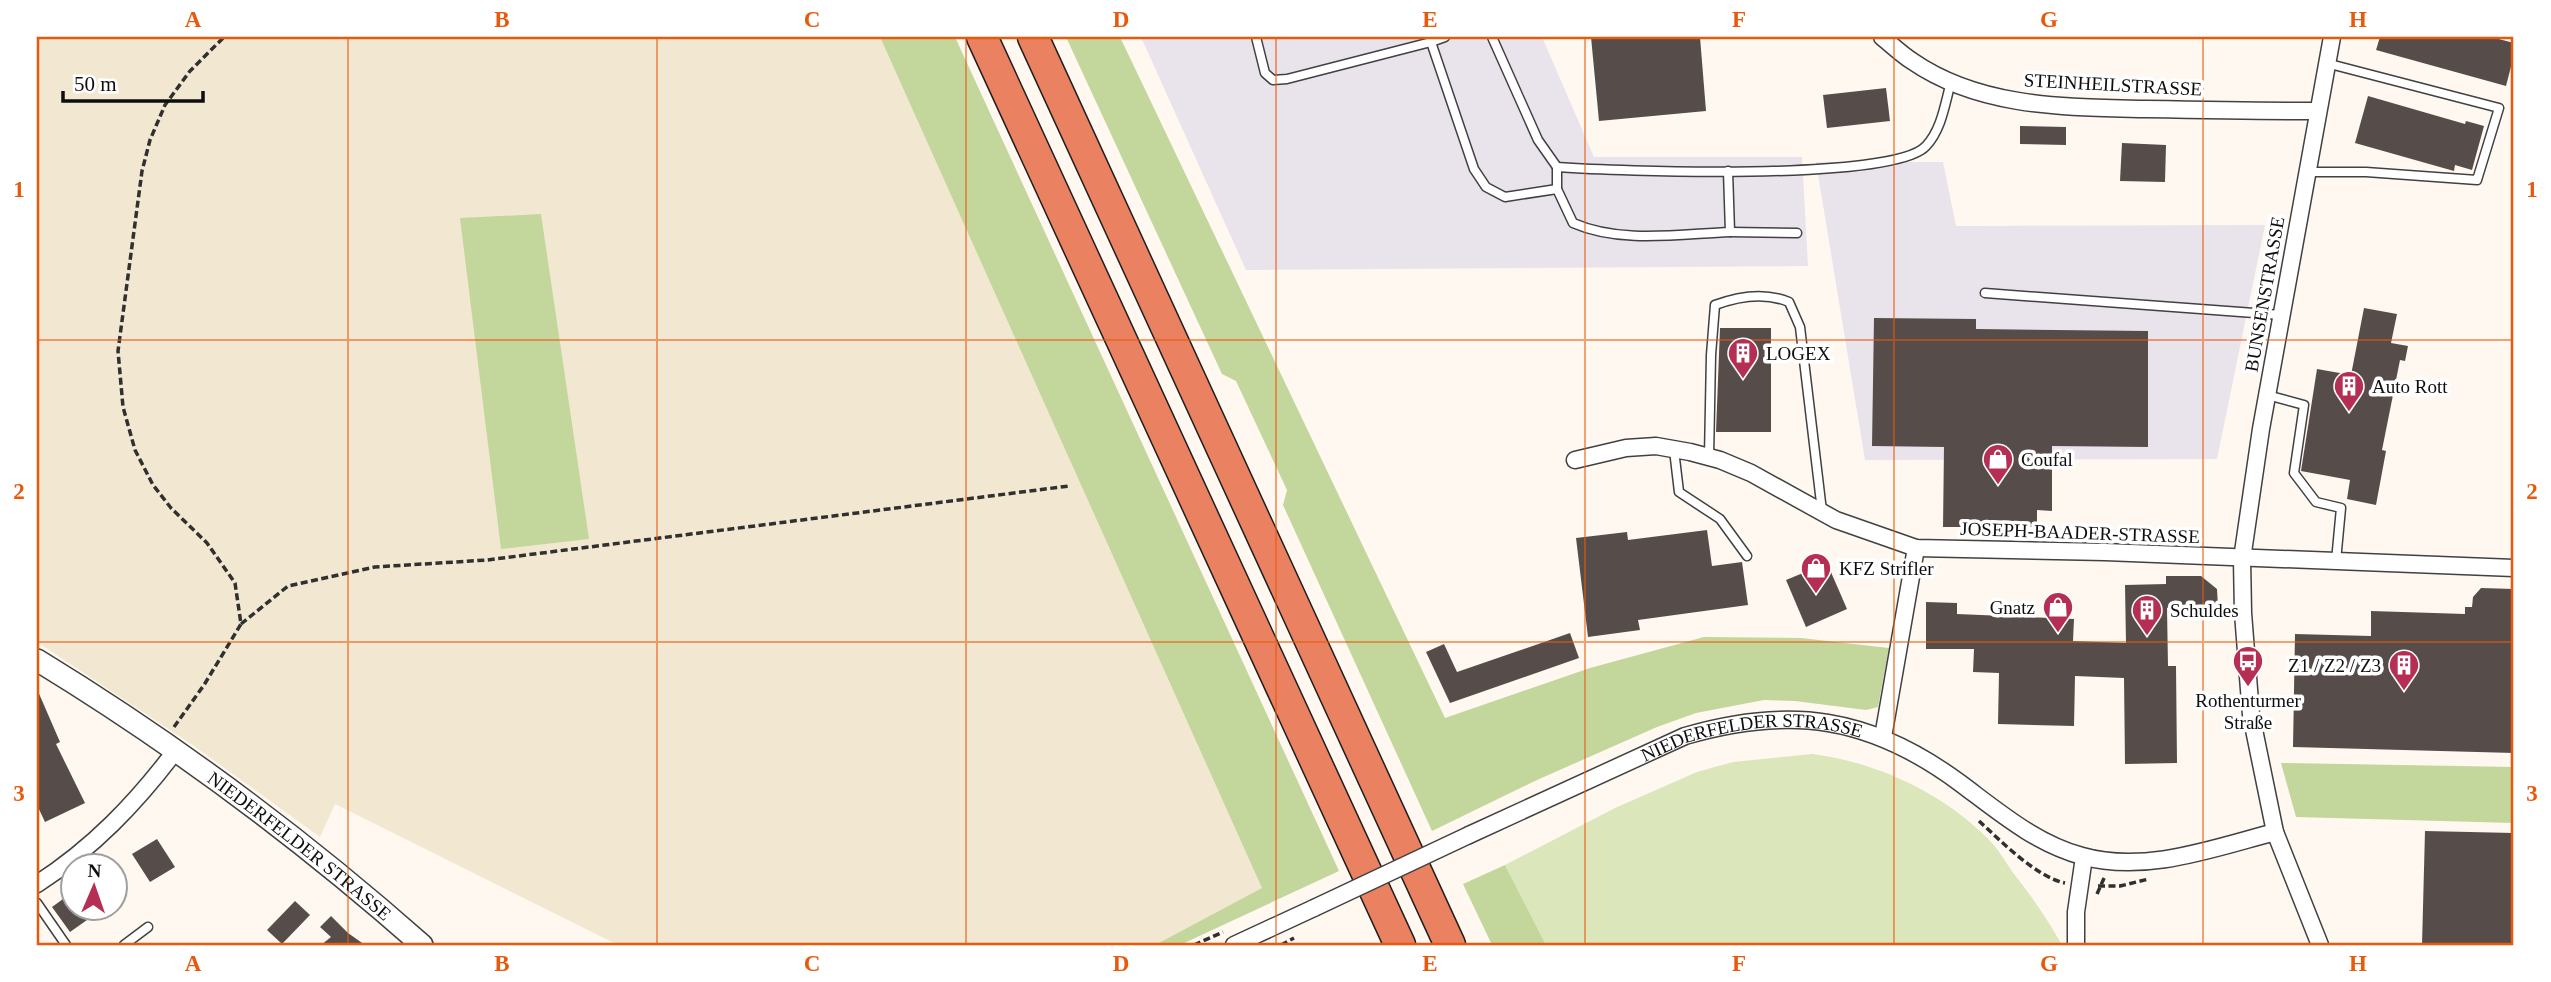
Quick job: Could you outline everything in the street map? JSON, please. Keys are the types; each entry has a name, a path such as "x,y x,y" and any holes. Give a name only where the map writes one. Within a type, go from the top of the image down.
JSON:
{"highway":[{"path":"982,37 1400,945"},
{"path":"1033,37 1450,945"}],"street":[{"name":"STEINHEILSTRASSE","path":"1882,37 1912,61 1951,82 2022,103 2067,107 2316,111"},
{"name":"BUNSENSTRASSE","path":"2315,943 2275,832 2251,715 2243,613 2242,559 2267,395 2316,111 2332,37"},
{"name":"JOSEPH-BAADER-STRASSE","path":"1575,460 1626,448 1656,446 1709,457 1751,473 1822,512 1916,548 2242,559"},
{"path":"1883,737 1916,548"},
{"path":"2242,559 2514,568"},
{"name":"NIEDERFELDER STRASSE","path":"37,660 169,746 265,816 422,945"},
{"name":"NIEDERFELDER STRASSE","path":"1234,945 1685,736 1718,726 1770,720 1833,723 1883,737 1946,772 2029,834 2084,857 2158,860 2275,832"},
{"path":"37,884 106,832 154,780 169,746"},
{"path":"2076,945 2076,912 2084,857"}],"lane":[{"path":"1256,37 1265,72 1273,80 1287,79 1445,37"},
{"path":"1492,37 1538,140 1557,167 1557,189 1573,223 1593,232 1633,235 1797,233"},
{"path":"1431,42 1474,169 1486,187 1505,197 1557,189"},
{"path":"2306,172 2366,172 2477,180 2499,108 2326,63"},
{"path":"1557,167 1633,172 1805,170 1900,160 1926,147 1940,123 1951,82"},
{"path":"1728,171 1730,232"},
{"path":"1985,293 2281,315"},
{"path":"1709,457 1715,305 1747,296 1777,296 1788,302 1800,327 1822,512"},
{"path":"2267,395 2304,405 2294,473 2316,502 2340,508 2336,562"},
{"path":"1674,450 1679,492 1720,519 1747,556"},
{"path":"37,902 66,945"},
{"path":"124,945 148,927"}],"path":[{"path":"224,37 190,71 165,104 150,140 142,171 118,351 123,407 135,450 153,485 207,543 235,583 241,624"},
{"path":"169,746 241,624 288,586 376,567 501,559 1069,486"},
{"path":"1975,817 2022,860 2061,883 2101,886 2137,883 2159,876"},
{"path":"2096,896 2109,860"}],"shaded area":[{"path":"37,37 880,37 1263,888 1155,945 618,945 335,804 320,837 194,746 37,642"},
{"path":"1141,37 1542,37 1594,157 1802,157 1808,266 1246,270"},
{"path":"1816,162 1943,162 1956,226 2265,225 2217,459 1865,460"}],"green space":[{"path":"880,37 955,37 1339,871 1180,945 1155,945 1262,888"},
{"path":"1066,37 1120,37 1445,718 1590,668 1704,637 1801,638 1889,648 1878,707 1866,710 1764,700 1696,713 1657,727 1537,780 1432,831 1283,505 1287,490 1236,381 1222,374"},
{"path":"541,214 589,539 501,549 460,218"},
{"path":"1812,754 1861,764 1909,783 1932,795 1974,825 1995,847 2062,945 1546,945 1505,865 1615,808 1697,772 1733,762"},
{"path":"2281,763 2514,767 2514,823 2296,817"},
{"path":"1505,865 1546,945 1492,945 1463,884"}],"building":[{"path":"1591,37 1700,37 1706,111 1599,121"},
{"path":"2380,37 2491,37 2514,43 2514,55 2506,86 2376,50"},
{"path":"1886,88 1890,121 1827,128 1823,95"},
{"path":"2368,96 2465,124 2466,121 2484,126 2472,170 2455,165 2454,171 2355,143"},
{"path":"2020,126 2066,127 2066,145 2020,144"},
{"path":"2122,143 2166,145 2165,182 2120,181"},
{"name":"Auto Rott","path":"2364,308 2397,314 2391,343 2408,346 2405,361 2400,360 2382,450 2386,451 2376,505 2347,499 2350,480 2301,471 2317,369 2351,375"},
{"path":"1874,318 1976,319 1976,329 2148,331 2148,447 2052,446 2052,511 2037,510 2037,527 1943,527 1944,447 1872,446"},
{"name":"LOGEX","path":"1720,328 1771,328 1771,432 1716,432"},
{"path":"1707,530 1712,566 1742,562 1748,605 1638,620 1640,630 1588,637 1576,538 1627,532 1628,540"},
{"name":"KFZ Strifler","path":"1827,563 1847,609 1806,627 1786,580"},
{"path":"2166,576 2201,576 2217,589 2218,607 2167,608 2168,666 2176,666 2177,763 2125,764 2124,678 2075,676 2074,726 1998,724 1999,673 1973,672 1974,649 1926,649 1926,602 1957,603 1957,614 2074,619 2073,641 2126,643 2125,585 2166,584"},
{"name":"Z1 / Z2 / Z3","path":"2481,588 2514,589 2514,753 2293,747 2295,634 2371,636 2371,611 2465,614 2465,607 2472,607 2473,597"},
{"path":"1570,633 1579,658 1450,703 1426,652 1444,644 1457,672"},
{"path":"37,689 60,742 56,744 85,803 45,822 37,805"},
{"path":"2425,831 2514,833 2514,945 2422,945"},
{"path":"157,839 175,867 150,882 132,854"},
{"path":"60,901 60,918 52,907"},
{"path":"295,901 310,915 282,944 267,930"},
{"path":"331,916 365,945 321,945 331,937 320,927"},
{"path":"63,922 84,922 70,932"}],"place":[{"name":"LOGEX","path":"1743,380"},
{"name":"Auto Rott","path":"2349,413"},
{"name":"Coufal","path":"1998,486"},
{"name":"KFZ Strifler","path":"1816,595"},
{"name":"Gnatz","path":"2058,634"},
{"name":"Schuldes","path":"2147,637"},
{"name":"Rothenturmer Straße","path":"2248,688"},
{"name":"Z1 / Z2 / Z3","path":"2404,692"}]}
